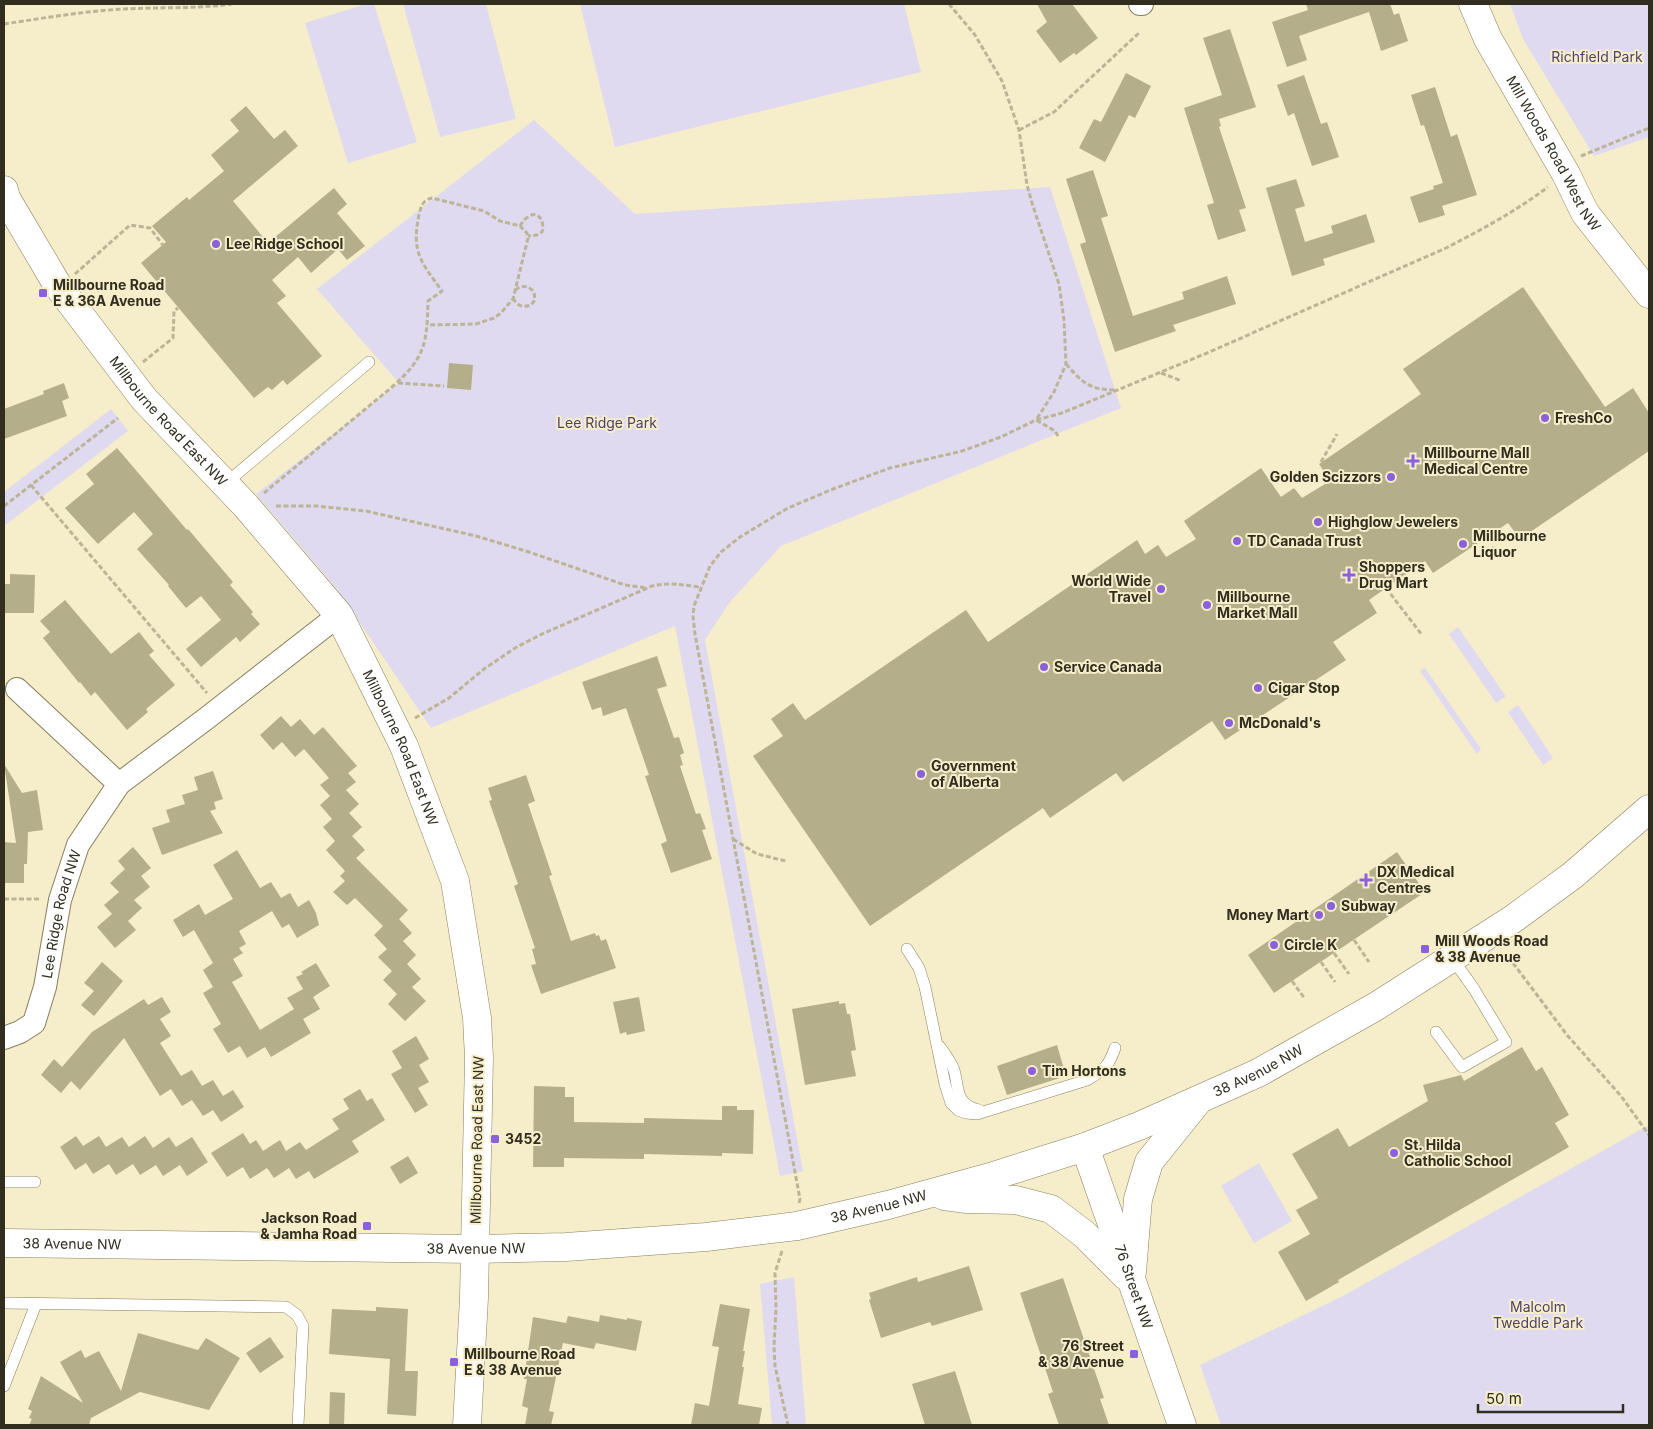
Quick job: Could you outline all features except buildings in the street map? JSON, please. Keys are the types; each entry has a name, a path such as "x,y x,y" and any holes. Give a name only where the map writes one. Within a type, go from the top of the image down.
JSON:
{"street":[{"name":"Mill Woods Road West NW","path":"1472,4 1488,39 1566,174 1585,213 1649,294"},
{"name":"Millbourne Road East NW","path":"4,190 6,198 58,286 144,398 225,484 339,614 404,746 455,882 477,1018 479,1058 475,1249 467,1425"},
{"name":"Lee Ridge Road NW","path":"4,1038 20,1032 34,1023 45,987 60,900 78,844 120,784 339,614"},
{"path":"16,689 120,784"},
{"name":"38 Avenue NW","path":"4,1243 475,1249 566,1247 706,1237 790,1227 928,1194 1085,1147 1139,1126 1258,1073 1375,1007 1513,919 1574,875 1649,809"},
{"path":"1131,1281 1138,1200 1149,1162 1200,1098"},
{"name":"76 Street NW","path":"1085,1147 1182,1425"},
{"path":"928,1194 967,1199 1016,1200 1051,1209 1084,1234 1131,1281"}],"lane":[{"path":"225,484 370,362"},
{"path":"907,949 919,968 925,987 936,1041 952,1065 958,1092 967,1106 980,1110 1004,1106 1087,1080 1103,1071 1110,1062 1115,1048"},
{"path":"1436,1032 1462,1067 1506,1042 1474,989 1452,958"},
{"path":"4,1182 35,1182"},
{"path":"4,1304 286,1307 297,1314 303,1326 298,1425"},
{"path":"4,1386 36,1304"}],"path":[{"path":"4,24 89,11 126,8 192,8 232,4"},
{"path":"949,4 975,35 1002,81 1019,130 1027,185 1059,284 1064,320 1066,364 1054,392 1036,420"},
{"path":"1019,130 1054,112 1140,32"},
{"path":"788,1425 775,1366 775,1273 800,1199 694,634 694,606 710,566 721,552 740,537 788,508 890,468 962,451 1001,437 1036,420 1062,413 1446,248 1530,201 1566,174 1579,157 1649,128"},
{"path":"262,494 397,383 411,370 420,357 428,325 428,301 442,291 424,266 417,248 416,231 425,200 432,198 484,211 500,221 520,226 527,233 528,236 513,297 501,313 494,318 476,324 428,325"},
{"path":"520,226 531,215 537,215 541,218 544,223 542,232 537,235 528,236"},
{"path":"73,276 130,225 150,228 162,245"},
{"path":"513,297 518,304 524,307 531,305 534,300 534,292 528,287 523,286 514,291"},
{"path":"141,364 173,338 174,311 178,308"},
{"path":"1066,364 1087,386 1102,390 1118,390"},
{"path":"1161,372 1182,381"},
{"path":"397,383 444,386"},
{"path":"4,506 118,418"},
{"path":"1036,420 1055,431 1058,436"},
{"path":"1321,462 1337,434"},
{"path":"31,485 207,693"},
{"path":"268,506 316,506 366,511 476,536 625,585 647,588"},
{"path":"1492,547 1501,560"},
{"path":"415,719 449,698 484,669 515,648 542,634 647,588 665,583 700,588"},
{"path":"1386,588 1422,635"},
{"path":"732,839 757,854 786,861"},
{"path":"4,899 44,900"},
{"path":"1354,940 1369,962"},
{"path":"1334,954 1349,974"},
{"path":"1322,962 1335,982"},
{"path":"1513,963 1567,1035 1621,1096 1649,1135"},
{"path":"1292,981 1305,999"}],"green space":[{"path":"366,4 374,4 417,142 348,163 305,23"},
{"path":"403,4 486,4 516,119 440,137"},
{"path":"580,4 904,4 921,72 615,147"},
{"name":"Richfield Park","path":"1510,4 1649,4 1649,137 1594,156 1523,39"},
{"name":"Lee Ridge Park","path":"534,120 635,214 1050,187 1121,408 781,546 729,603 705,640 803,1171 780,1176 675,626 431,728 337,589 256,494 399,383 317,289 428,203 429,198 433,199"},
{"path":"111,409 128,431 4,526 4,492"},
{"path":"1458,627 1505,695 1496,703 1449,634"},
{"path":"1425,668 1481,749 1477,754 1420,671"},
{"path":"1518,705 1553,758 1543,765 1508,712"},
{"name":"Malcolm Tweddle Park","path":"1649,1125 1649,1425 1221,1425 1200,1365 1343,1296"},
{"path":"1259,1163 1292,1221 1254,1243 1221,1186"},
{"path":"794,1277 806,1425 772,1425 760,1284"}],"place":[{"name":"Lee Ridge School","path":"216,244"},
{"name":"Millbourne Road E & 36A Avenue","path":"43,293"},
{"name":"FreshCo","path":"1545,418"},
{"name":"Millbourne Mall Medical Centre","path":"1413,461"},
{"name":"Golden Scizzors","path":"1391,477"},
{"name":"Highglow Jewelers","path":"1318,522"},
{"name":"TD Canada Trust","path":"1237,541"},
{"name":"Millbourne Liquor","path":"1463,544"},
{"name":"Shoppers Drug Mart","path":"1349,575"},
{"name":"World Wide Travel","path":"1161,589"},
{"name":"Millbourne Market Mall","path":"1207,605"},
{"name":"Service Canada","path":"1044,667"},
{"name":"Cigar Stop","path":"1258,688"},
{"name":"McDonald's","path":"1229,723"},
{"name":"Government of Alberta","path":"921,774"},
{"name":"DX Medical Centres","path":"1366,880"},
{"name":"Subway","path":"1331,906"},
{"name":"Money Mart","path":"1319,915"},
{"name":"Circle K","path":"1274,945"},
{"name":"Mill Woods Road & 38 Avenue","path":"1425,949"},
{"name":"Tim Hortons","path":"1032,1071"},
{"name":"3452","path":"495,1139"},
{"name":"St. Hilda Catholic School","path":"1394,1153"},
{"name":"Jackson Road & Jamha Road","path":"367,1226"},
{"name":"76 Street & 38 Avenue","path":"1134,1354"},
{"name":"Millbourne Road E & 38 Avenue","path":"454,1362"}]}
